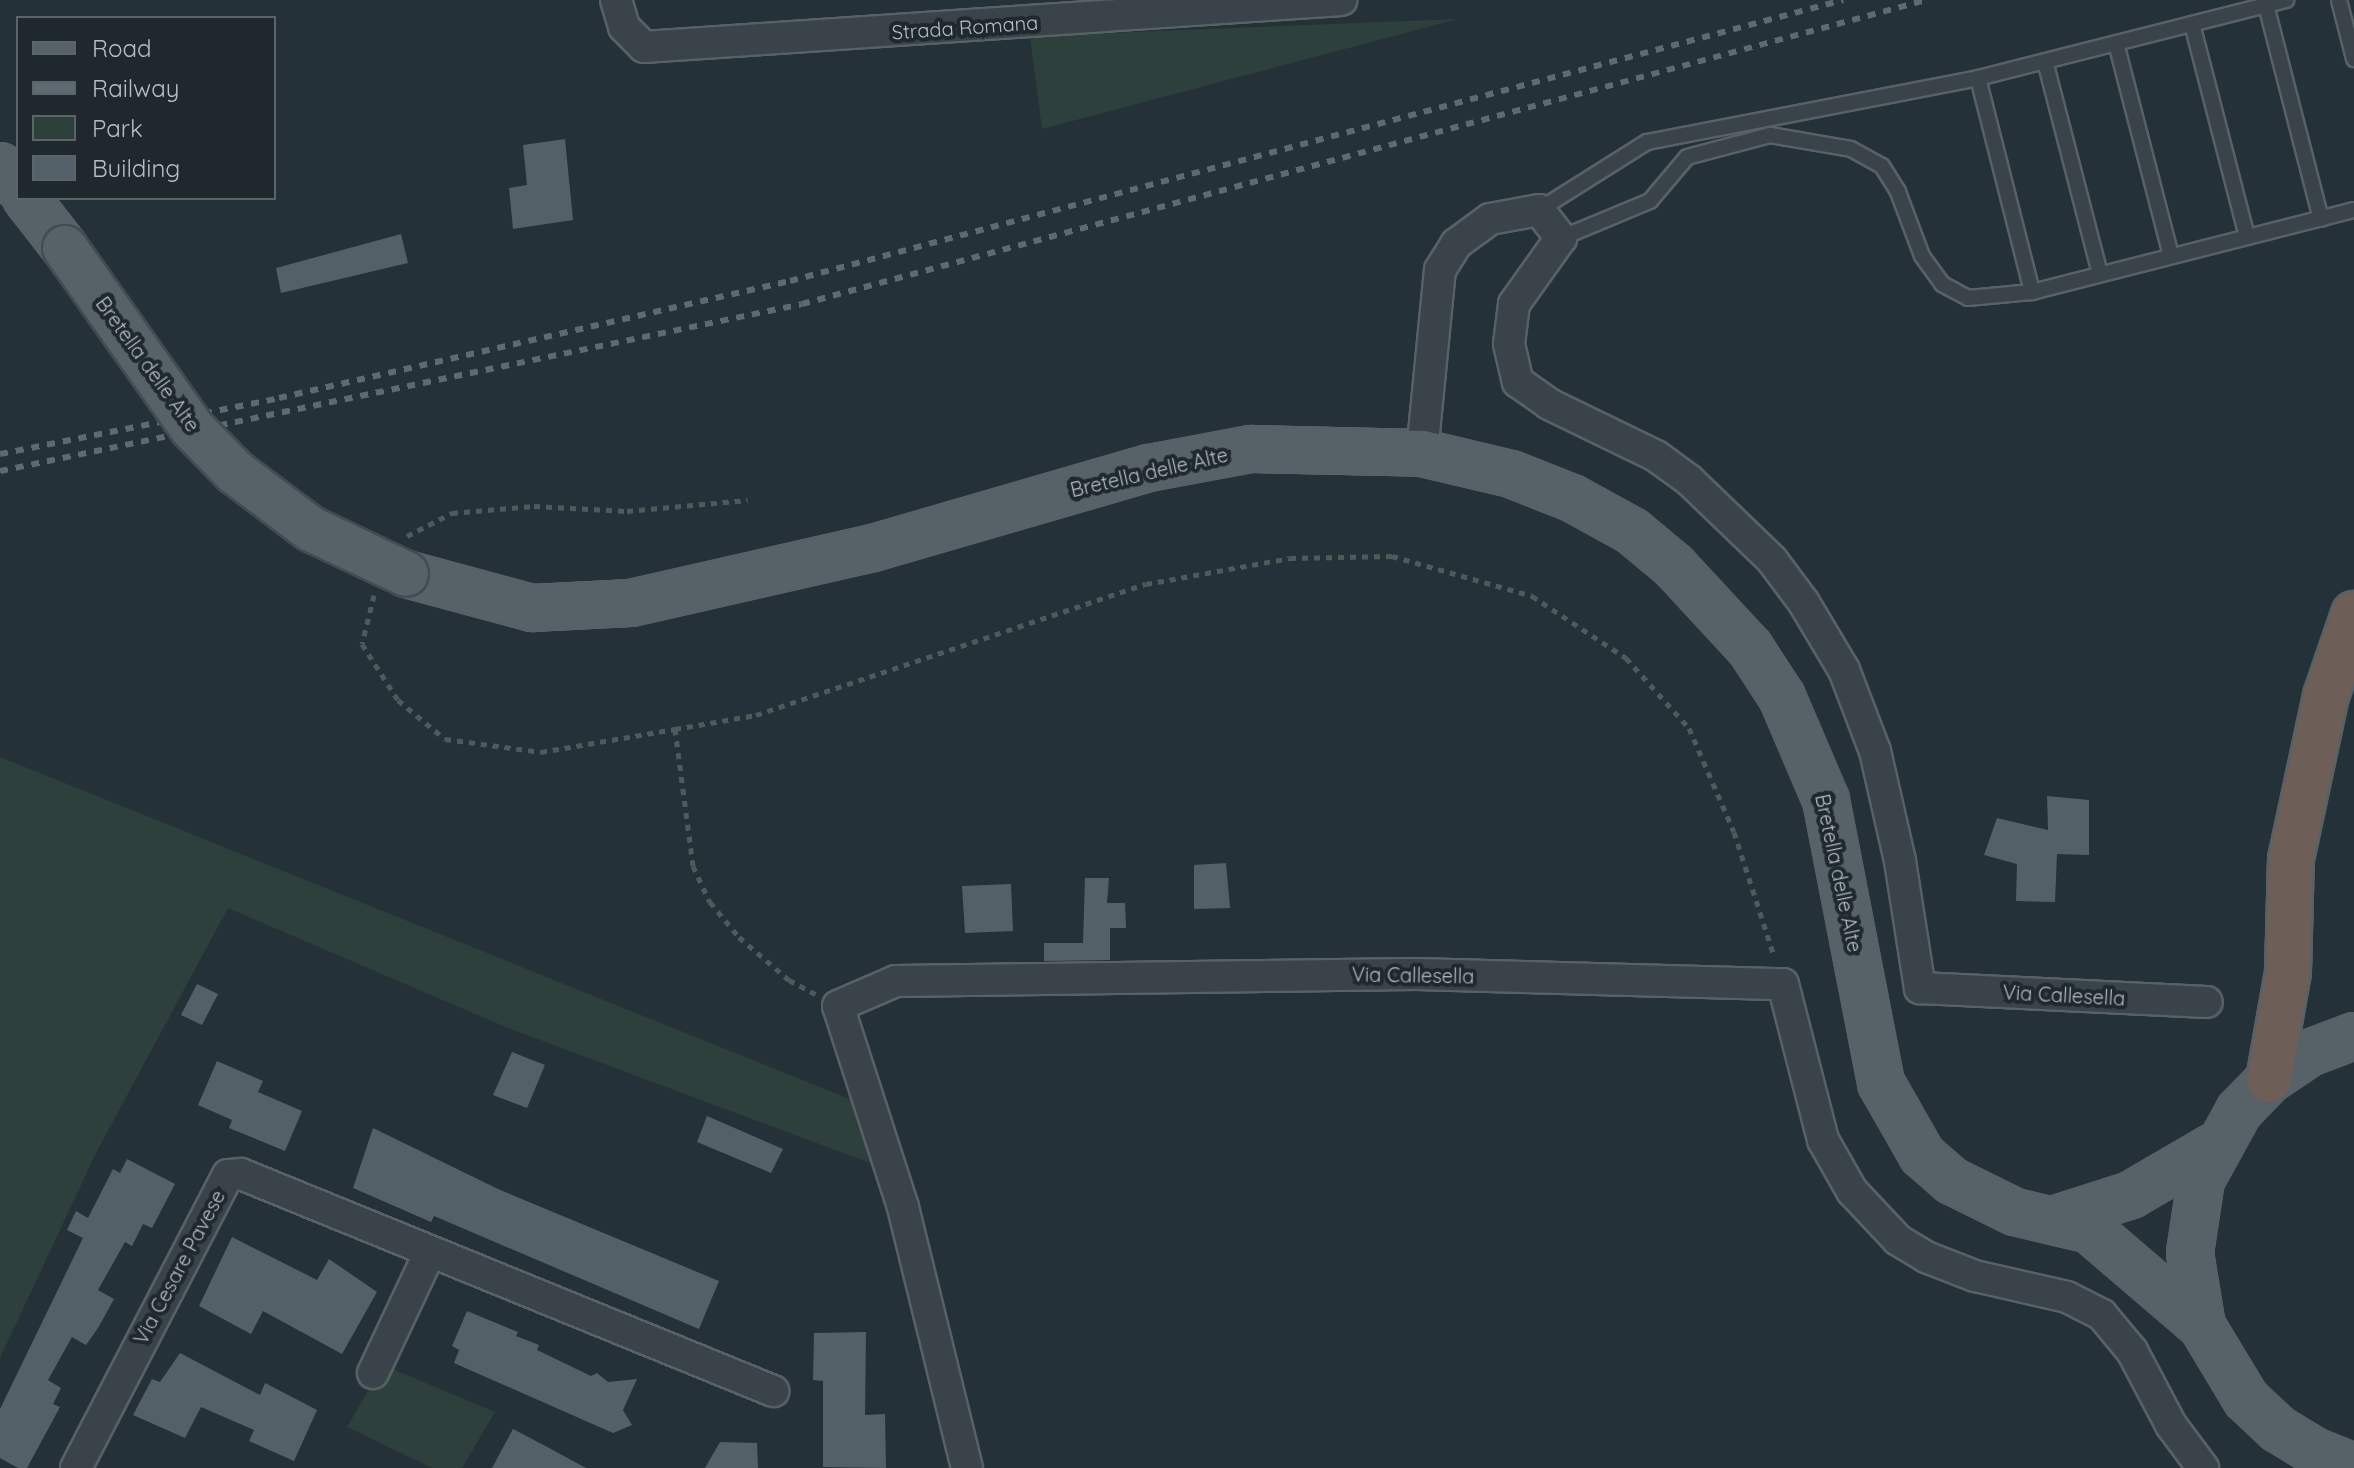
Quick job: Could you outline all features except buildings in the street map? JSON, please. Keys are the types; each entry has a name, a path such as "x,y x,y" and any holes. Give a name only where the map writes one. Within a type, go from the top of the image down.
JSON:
{"highway":[{"path":"2269,1080 2288,972 2291,859 2326,696 2354,614"}],"main road":[{"path":"0,166 16,185"},
{"name":"Bretella delle Alte","path":"28,200 192,428 235,472 311,529 394,568 532,608 631,603 873,548 1149,468 1251,449 1422,453 1511,474 1572,498 1632,531 1716,607 1750,648 1782,697 1826,800 1881,1083 1899,1122 1922,1155 1952,1181 2015,1212 2090,1230 2202,1326"},
{"path":"2354,1036 2309,1053 2269,1080 2239,1111 2215,1146 2201,1180 2190,1241 2193,1290 2202,1326 2246,1399 2278,1429 2319,1460 2354,1467"},
{"path":"2053,1220 2131,1195 2215,1146"}],"street":[{"name":"Strada Romana","path":"616,0 624,27 644,47 1144,7 1341,0"},
{"path":"1422,453 1440,270 1456,244 1490,219 1539,210 1561,238"},
{"name":"Via Callesella","path":"1561,238 1514,304 1509,344 1518,382 1549,404 1656,456 1689,480 1772,560 1804,603 1849,680 1875,751 1900,861 1920,988 2207,1002"},
{"name":"Via Callesella","path":"838,1006 896,981 1417,974 1783,984"},
{"path":"1783,984 1823,1140 1852,1191 1898,1240 1926,1257 1975,1276 2067,1297 2102,1315 2132,1351 2171,1425 2203,1468"},
{"path":"838,1006 903,1207 967,1468"},
{"name":"Via Cesare Pavese","path":"76,1468 228,1175 241,1174 773,1391"},
{"path":"373,1373 430,1252"}],"lane":[{"path":"1539,210 1647,142 1978,78 2286,0"},
{"path":"2339,0 2354,59"},
{"path":"2266,5 2321,219"},
{"path":"2192,24 2247,237"},
{"path":"2116,43 2171,256"},
{"path":"2045,61 2100,274"},
{"path":"1978,78 2032,292"},
{"path":"1561,238 1650,201 1687,157 1770,135 1851,149 1882,166 1898,192 1922,256 1942,284 1968,298 2032,292 2354,210"}],"path":[{"path":"747,500 627,511 534,506 452,513 394,568 366,614 362,644 398,700 445,739 541,752 756,715 1146,584 1290,558 1392,556 1532,596 1626,658 1689,728 1734,832 1783,984"},
{"path":"675,729 693,866 710,902 739,937 789,980 838,1006"}],"green space":[{"path":"1458,19 1042,129 1030,36"},
{"path":"0,757 862,1104 881,1167 508,1028 228,908 96,1153 0,1358"},
{"path":"383,1365 495,1412 462,1468 432,1468 347,1427"}],"railway":[{"path":"0,454 279,398 790,281 1843,0"},
{"path":"0,471 802,304 1926,0"}]}
